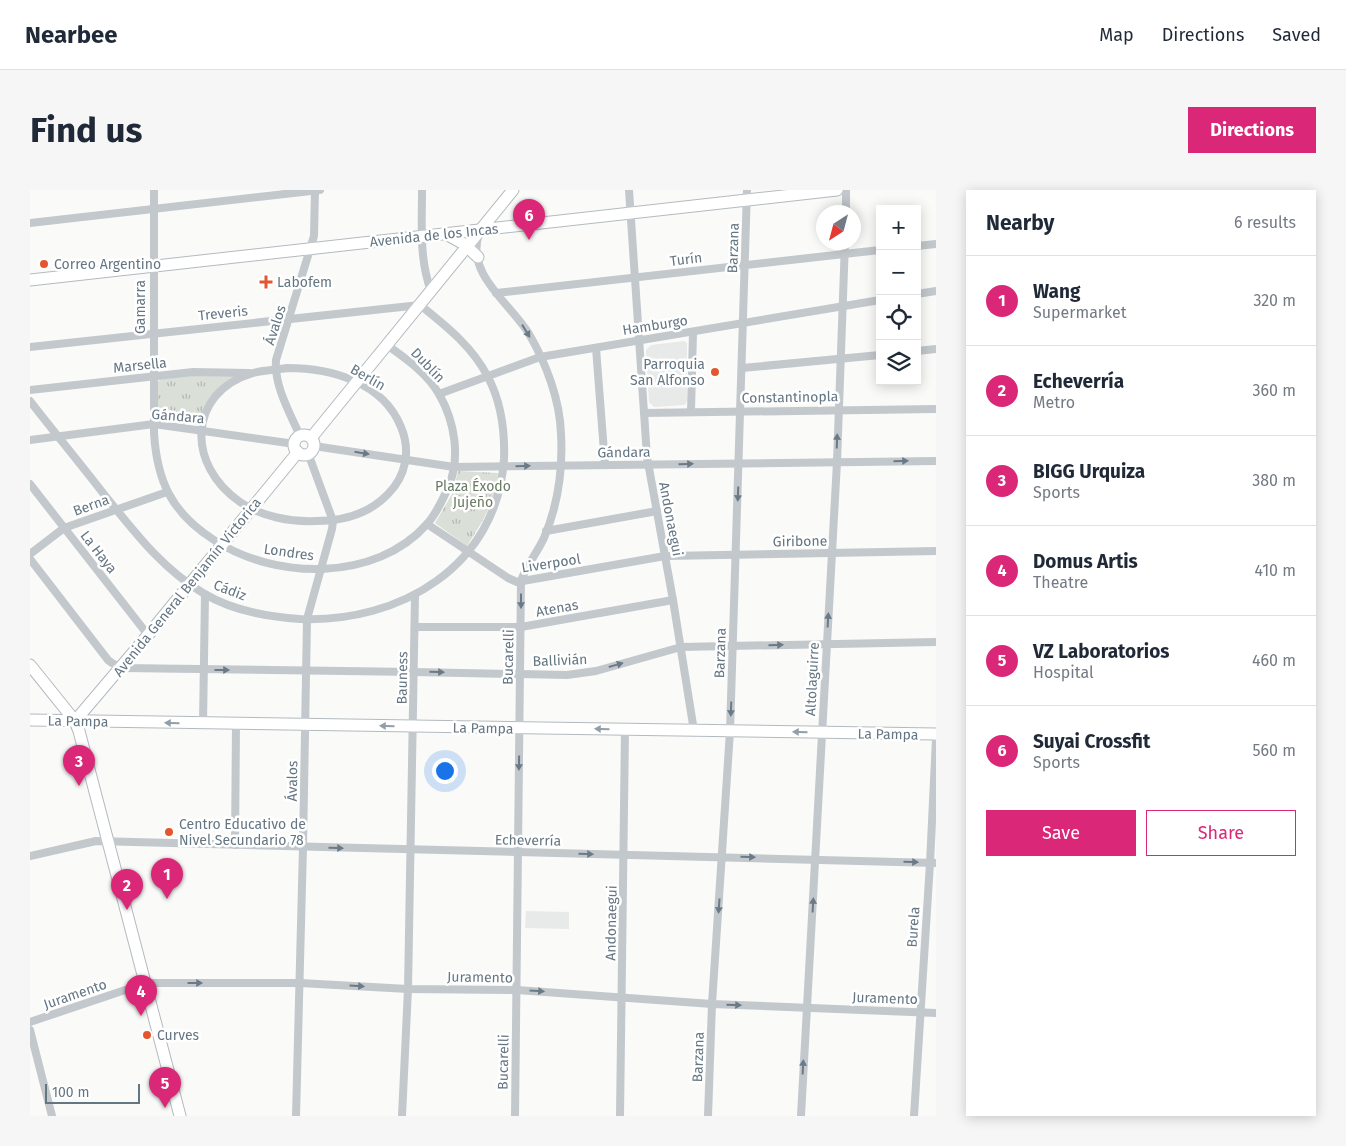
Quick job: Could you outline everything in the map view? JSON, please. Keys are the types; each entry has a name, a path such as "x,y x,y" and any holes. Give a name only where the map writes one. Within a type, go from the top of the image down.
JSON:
{"street":[{"name":"Gamarra","path":"154,190 154,424"},
{"name":"Ávalos","path":"275,370 276,360 312,248 315,190"},
{"path":"30,223 320,190"},
{"path":"422,190 424,272 431,291"},
{"name":"Avenida General Benjamín Victorica","path":"75,721 357,382 513,190"},
{"name":"Andonaegui","path":"629,190 648,465 666,556 694,730"},
{"name":"Avenida de los Incas","path":"30,280 630,213 747,195 837,190"},
{"path":"846,190 846,205"},
{"name":"Barzana","path":"708,1116 712,1004 730,731 747,195"},
{"path":"499,207 499,218 509,226"},
{"name":"Bucarelli","path":"481,230 476,244 485,278 523,326 540,358 554,391 561,434 560,479 554,511 521,582 515,1116"},
{"path":"446,234 467,246 478,257"},
{"path":"921,246 936,244"},
{"name":"Altolaguirre","path":"801,1116 837,462 844,250"},
{"name":"Turín","path":"496,293 876,250"},
{"path":"921,293 936,291"},
{"name":"Hamburgo","path":"439,394 540,358 876,301"},
{"path":"415,595 445,575 468,552 484,528 499,495 504,450 502,420 496,396 488,377 459,337 420,305"},
{"name":"Treveris","path":"30,347 420,305"},
{"path":"691,411 693,332"},
{"name":"Dublín","path":"387,345 424,374 439,394 450,422 455,447 454,467"},
{"path":"596,348 604,465"},
{"path":"921,351 936,349"},
{"path":"742,368 876,355"},
{"name":"Berlín","path":"299,368 323,371 357,382 384,400 397,418 405,438 407,450 406,460 398,481 384,498 366,511 355,516 333,520 297,521 274,516 252,508 229,493 212,472 203,451 201,430 205,414 220,393 238,380 254,373 275,370 299,368"},
{"path":"275,370 278,383 333,520"},
{"name":"Marsella","path":"30,390 194,372 254,373"},
{"name":"Cádiz","path":"30,401 159,560 206,595 241,609 274,616 307,619 367,613 415,595"},
{"name":"Constantinopla","path":"644,412 936,409"},
{"name":"Gándara","path":"30,440 154,424 454,467 936,461"},
{"name":"Londres","path":"154,424 157,463 167,492 187,518 207,536 221,545 254,560 297,569 322,569 354,564 382,555 403,544 427,524 443,498 454,467"},
{"name":"La Haya","path":"30,484 148,635"},
{"name":"Berna","path":"30,554 64,528 167,492"},
{"path":"546,531 657,511"},
{"name":"Ávalos","path":"296,1116 304,847 307,619 322,569 333,520"},
{"name":"Liverpool","path":"427,524 508,578 521,582 666,556"},
{"name":"Giribone","path":"666,556 936,551"},
{"path":"30,559 108,660 121,668"},
{"path":"203,723 206,595"},
{"name":"Bauness","path":"402,1116 408,989 415,595"},
{"name":"Atenas","path":"415,627 521,627 673,600"},
{"name":"Ballivián","path":"121,668 578,674 596,671 681,647 936,642"},
{"path":"30,665 75,721 109,841 180,1116"},
{"name":"La Pampa","path":"30,720 936,734"},
{"path":"235,845 236,724"},
{"name":"Andonaegui","path":"620,1116 625,730"},
{"name":"Burela","path":"914,1116 920,1012 933,863 936,739"},
{"name":"Echeverría","path":"30,856 96,841 109,841 933,863"},
{"name":"Juramento","path":"30,1022 146,983 300,983 408,989 517,990 712,1004 936,1012"},
{"path":"30,1030 52,1116"}],"shaded area":[{"path":"684,341 687,343 687,401 685,405 654,407 649,402 646,350 651,345"},
{"path":"526,911 569,912 569,929 525,928"}],"green space":[{"path":"235,374 237,377 212,399 197,425 160,421 158,417 156,384 162,377"},
{"name":"Plaza Éxodo Jujeño","path":"458,471 498,473 491,503 467,546 435,523 452,494"}],"place":[{"name":"Suyai Crossfit","path":"529,240"},
{"name":"Correo Argentino","path":"44,264"},
{"name":"Labofem","path":"266,282"},
{"name":"Parroquia San Alfonso","path":"715,372"},
{"name":"BIGG Urquiza","path":"79,786"},
{"name":"Centro Educativo de Nivel Secundario 78","path":"169,832"},
{"name":"Wang","path":"167,899"},
{"name":"Echeverría","path":"127,910"},
{"name":"Domus Artis","path":"141,1016"},
{"name":"Curves","path":"147,1035"},
{"name":"VZ Laboratorios","path":"165,1108"}]}
